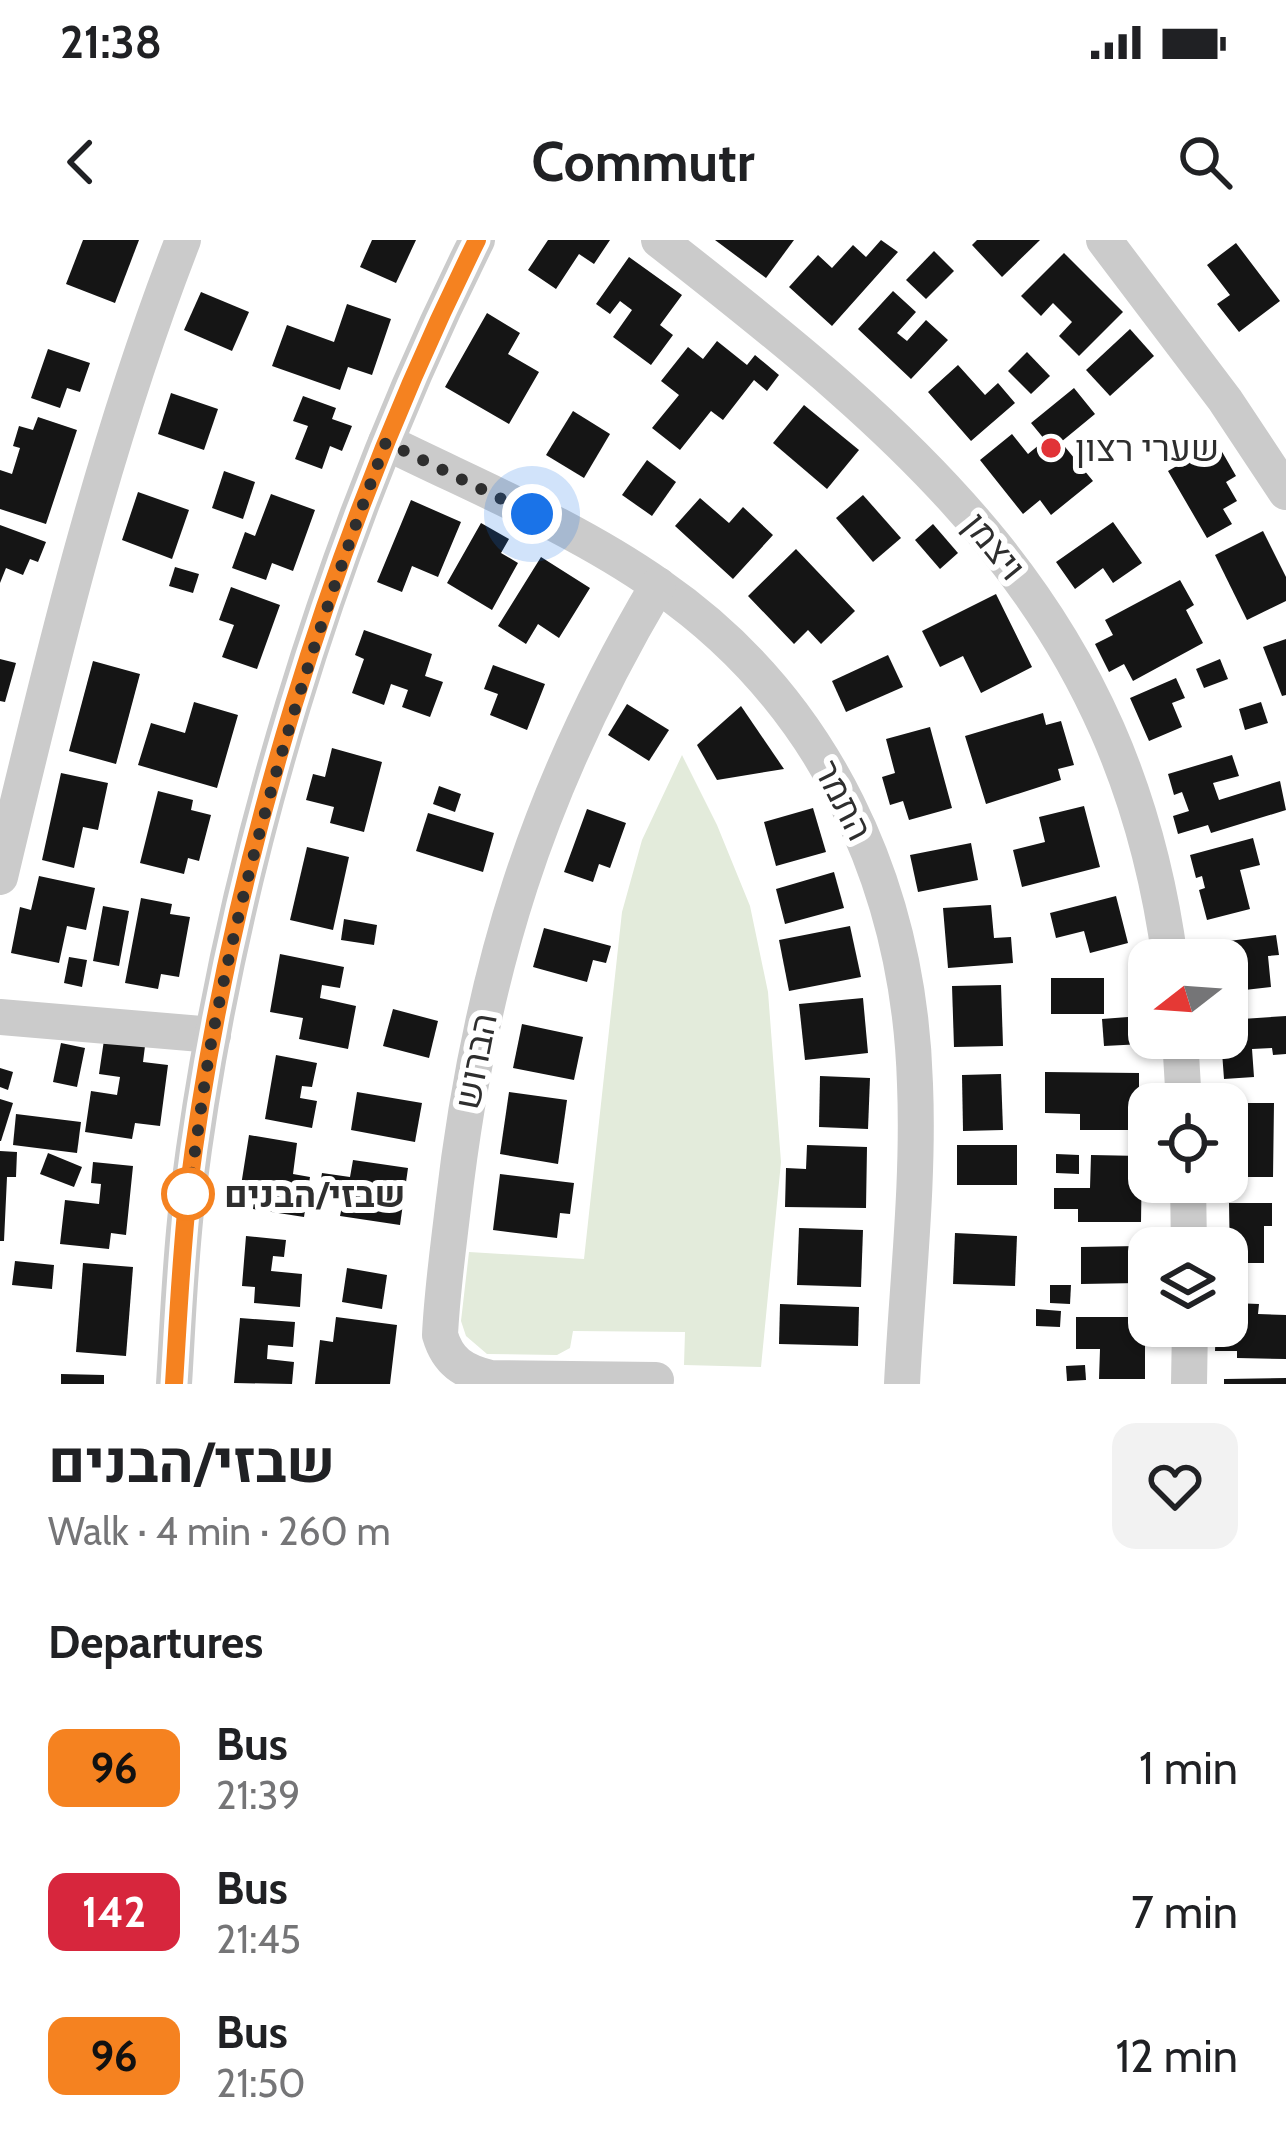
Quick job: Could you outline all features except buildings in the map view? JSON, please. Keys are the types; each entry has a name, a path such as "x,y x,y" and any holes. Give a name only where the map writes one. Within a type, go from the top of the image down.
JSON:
{"street":[{"path":"0,877 113,444 145,340 184,240"},
{"path":"174,1384 188,1195 213,1035 265,815 306,665 386,442 477,240"},
{"name":"ויצמן","path":"658,240 844,390 981,525 1026,584 1082,675 1129,782 1148,846 1166,939"},
{"path":"1104,240 1213,382 1286,492"},
{"name":"התמר","path":"386,442 569,532 658,585 726,636 807,733 841,785 871,850 893,919 907,987 915,1086 902,1384"},
{"name":"הברוש","path":"656,1380 490,1378 455,1364 440,1335 470,1076 511,910 550,794 580,726 658,585"},
{"path":"0,1016 213,1035"},
{"path":"1190,1347 1190,1384"}],"green space":[{"path":"682,755 750,906 768,992 781,1162 761,1367 684,1365 685,1332 573,1331 570,1348 557,1355 487,1354 466,1336 461,1321 469,1252 584,1259 622,912 642,840"}],"bus line":[{"name":"96","path":"174,1384 188,1195 213,1035 265,815 306,665 350,536 386,442 477,240"}],"place":[{"name":"שערי רצון","path":"1051,448"},
{"name":"שבזי/הבנים","path":"188,1194"}],"route":[{"path":"188,1194 213,1035 265,815 306,665 386,442 532,514"}]}
